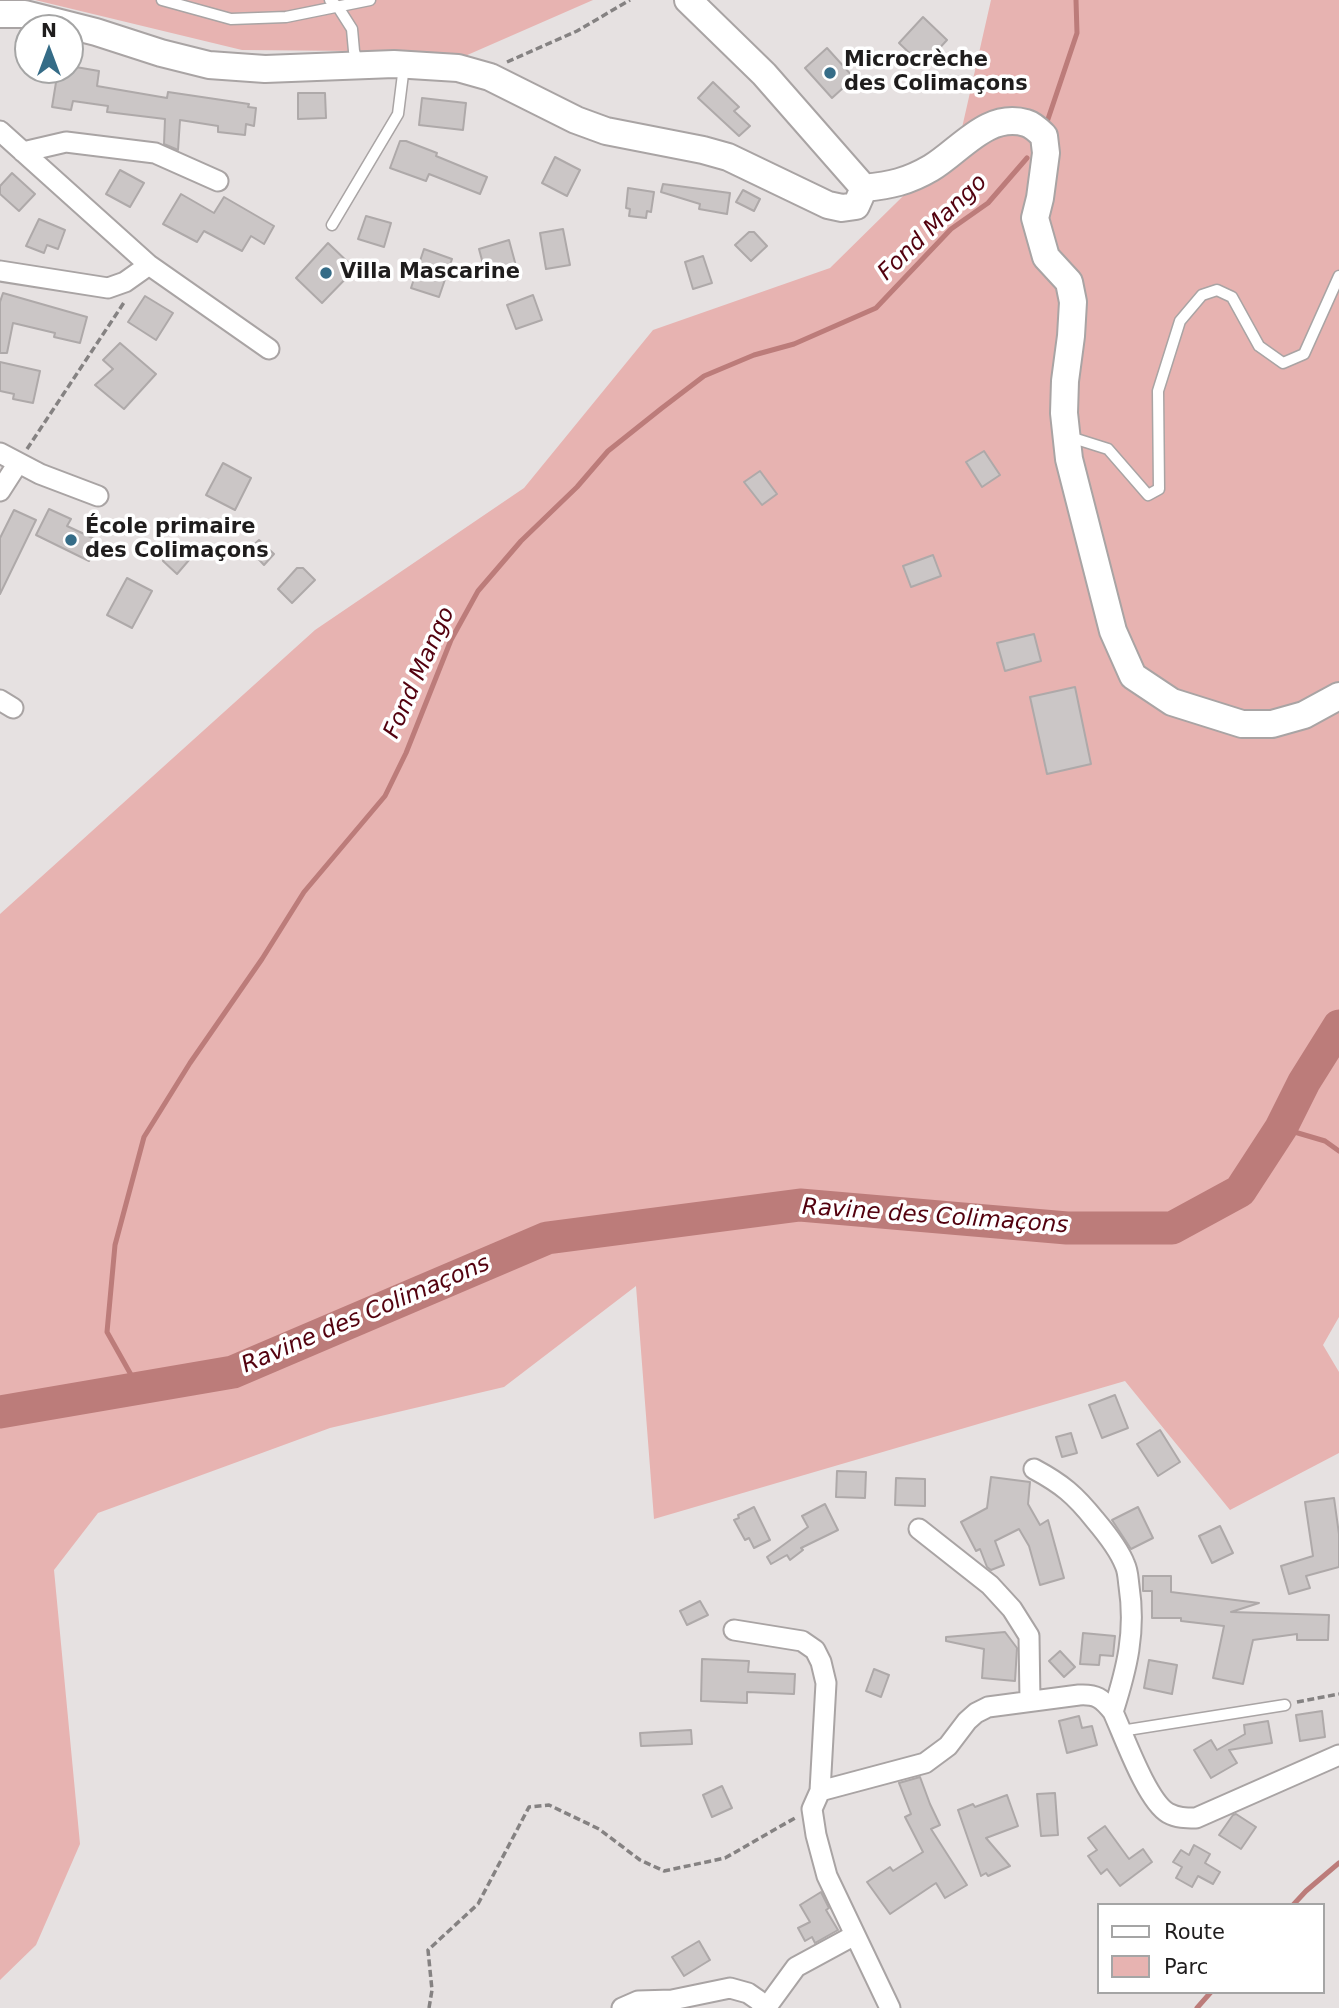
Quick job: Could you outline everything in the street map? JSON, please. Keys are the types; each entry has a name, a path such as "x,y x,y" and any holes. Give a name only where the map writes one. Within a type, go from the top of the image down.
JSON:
{"main road":[{"path":"688,0 764,74 864,188"},
{"path":"0,14 25,15 96,32 209,65 265,69 358,64 458,68 490,77 576,120 606,131 728,157 828,205 842,208 856,206 864,188"},
{"path":"864,188 895,185 932,167 986,127 1008,121 1029,124 1044,136 1046,153 1035,218 1046,257 1069,282 1073,302 1064,413 1069,459 1113,631 1133,676 1172,702 1242,724 1272,724 1304,715 1339,696"}],"street":[{"path":"0,131 149,265 269,349"},
{"path":"23,152 66,142 155,153 218,181"},
{"path":"0,271 108,288 125,282 149,265"},
{"path":"0,453 98,496"},
{"path":"0,491 18,463"},
{"path":"1034,1469 1059,1483 1082,1504 1126,1565 1132,1605 1132,1637 1125,1674 1112,1712"},
{"path":"919,1529 990,1584 1013,1609 1029,1636 1030,1701"},
{"path":"734,1630 802,1641 815,1650 821,1662 826,1683 816,1800 816,1835 827,1876 890,2008"},
{"path":"816,1800 925,1763 948,1746 967,1721 988,1707 1079,1695 1094,1695 1104,1700 1154,1801 1168,1813 1181,1817 1196,1818 1339,1755"},
{"path":"622,2008 638,2001 672,2000 730,1988 748,1993 766,2008 796,1967 855,1935"}],"lane":[{"path":"162,0 231,19 286,18 334,3 370,0"},
{"path":"334,3 352,29 358,64"},
{"path":"331,225 398,114 404,65"},
{"path":"1066,436 1108,449 1149,495 1159,489 1158,391 1180,321 1202,295 1217,290 1232,297 1259,346 1283,363 1304,354 1339,276"},
{"path":"1121,1731 1284,1705"}],"path":[{"path":"480,74 577,31 630,0"},
{"path":"18,463 126,300"},
{"path":"1284,1705 1339,1694"},
{"path":"429,2008 432,1990 428,1950 478,1904 529,1807 549,1805 599,1829 640,1860 664,1871 725,1858 816,1800"}],"green space":[{"path":"35,0 593,0 465,56 242,50"},
{"path":"991,0 1339,0 1339,1317 1323,1345 1339,1372 1339,1453 1230,1510 1125,1381 654,1519 636,1286 504,1387 330,1428 98,1513 54,1570 80,1844 36,1945 0,1980 0,914 315,630 524,488 653,330 830,268 959,141"}],"building":[{"path":"923,17 947,40 923,66 899,43"},
{"name":"Microcrèche des Colimaçons","path":"827,48 854,78 832,98 805,68"},
{"path":"84,68 99,71 97,86 167,98 168,92 249,104 248,107 256,108 254,126 246,124 245,135 218,132 218,126 180,120 178,150 164,144 165,119 107,112 108,106 73,101 71,110 52,107 56,84 84,84"},
{"path":"713,82 739,107 734,111 750,126 739,136 698,98"},
{"path":"298,93 325,93 326,118 298,119"},
{"path":"422,98 466,103 463,130 419,125"},
{"path":"400,141 437,153 436,156 487,177 480,194 429,174 426,181 390,168"},
{"path":"555,157 580,170 567,196 542,183"},
{"path":"120,170 144,183 130,207 106,194"},
{"path":"12,173 35,194 19,211 0,194 0,186"},
{"path":"663,184 730,193 727,214 699,209 700,204 661,192"},
{"path":"628,188 654,192 651,212 647,211 646,218 629,216 630,209 626,208"},
{"path":"743,190 760,199 754,211 736,202"},
{"path":"181,194 214,213 224,197 274,226 264,244 251,236 242,251 204,231 197,242 163,224"},
{"path":"366,216 391,223 384,247 358,239"},
{"path":"39,219 65,230 58,249 47,245 44,253 26,246"},
{"path":"563,229 570,265 546,269 540,233"},
{"path":"749,232 754,232 767,246 751,261 735,245"},
{"path":"509,240 516,266 486,275 479,249"},
{"path":"328,243 355,269 322,303 296,278"},
{"path":"424,249 452,259 439,297 411,288"},
{"path":"703,256 712,283 693,289 685,262"},
{"path":"3,293 87,317 80,343 54,337 55,333 13,323 7,353 0,353 0,302"},
{"path":"533,295 542,320 516,329 507,305"},
{"path":"145,296 173,313 156,340 128,322"},
{"path":"120,343 156,374 124,409 95,385 113,369 103,360"},
{"path":"0,362 40,371 33,403 13,399 14,394 0,391"},
{"path":"984,451 1000,475 982,487 966,462"},
{"path":"223,463 251,478 235,510 206,495"},
{"path":"760,471 777,494 762,505 744,482"},
{"path":"49,509 71,519 67,526 99,541 89,561 36,535"},
{"path":"14,510 36,520 0,594 0,538"},
{"path":"259,540 274,554 264,565 249,549"},
{"path":"175,547 189,560 177,574 163,561"},
{"path":"933,555 941,576 911,587 903,566"},
{"path":"297,568 303,568 315,580 292,603 278,589"},
{"path":"127,578 152,591 132,628 107,615"},
{"path":"1034,634 1041,661 1005,671 997,643"},
{"path":"1075,687 1091,764 1047,774 1030,697"},
{"path":"1115,1395 1128,1428 1102,1438 1089,1405"},
{"path":"1160,1430 1180,1462 1158,1476 1137,1444"},
{"path":"1071,1433 1077,1453 1062,1457 1056,1437"},
{"path":"837,1471 866,1472 865,1498 836,1497"},
{"path":"991,1477 1030,1482 1028,1504 1040,1525 1048,1520 1064,1578 1040,1585 1029,1546 1019,1529 995,1541 1004,1565 991,1570 987,1567 980,1549 976,1551 961,1522 987,1508"},
{"path":"896,1478 925,1479 925,1506 895,1505"},
{"path":"1334,1498 1339,1534 1339,1567 1306,1576 1310,1588 1289,1594 1281,1566 1313,1556 1305,1502"},
{"path":"825,1504 838,1530 801,1548 803,1550 790,1560 787,1555 771,1564 767,1557 808,1527 802,1516"},
{"path":"754,1507 770,1540 754,1548 749,1538 745,1540 734,1520"},
{"path":"1138,1507 1153,1538 1131,1549 1112,1520"},
{"path":"1220,1526 1233,1553 1212,1563 1199,1536"},
{"path":"1143,1576 1171,1576 1171,1592 1259,1603 1231,1612 1329,1615 1328,1640 1297,1640 1297,1634 1253,1640 1243,1684 1213,1678 1224,1626 1181,1621 1181,1618 1152,1618 1152,1591 1143,1591"},
{"path":"700,1601 708,1615 687,1625 680,1611"},
{"path":"1005,1632 1017,1648 1015,1681 982,1678 984,1649 946,1641 946,1637"},
{"path":"1083,1633 1115,1636 1113,1656 1100,1655 1099,1665 1080,1664"},
{"path":"1060,1651 1075,1667 1064,1677 1049,1661"},
{"path":"702,1659 749,1661 748,1672 795,1674 794,1694 747,1692 747,1703 701,1701"},
{"path":"1149,1660 1177,1665 1172,1694 1144,1688"},
{"path":"874,1669 889,1675 881,1697 866,1691"},
{"path":"1322,1711 1325,1737 1300,1741 1296,1715"},
{"path":"1079,1716 1082,1728 1092,1726 1097,1745 1067,1753 1059,1721"},
{"path":"1268,1721 1272,1743 1229,1750 1237,1763 1211,1778 1194,1750 1211,1740 1217,1750 1245,1734 1244,1725"},
{"path":"691,1730 692,1744 641,1746 640,1733"},
{"path":"920,1777 940,1825 931,1829 967,1885 945,1898 936,1883 890,1914 867,1882 890,1867 893,1871 923,1852 905,1817 911,1814 899,1783"},
{"path":"722,1786 732,1808 712,1817 703,1795"},
{"path":"1055,1793 1058,1835 1041,1836 1037,1794"},
{"path":"1007,1795 1018,1826 986,1838 1010,1866 988,1876 986,1873 981,1876 958,1810 973,1804 975,1807"},
{"path":"1236,1814 1256,1827 1241,1849 1219,1835"},
{"path":"1105,1826 1129,1859 1143,1849 1152,1862 1120,1886 1107,1869 1101,1874 1088,1856 1097,1850 1088,1838"},
{"path":"1194,1845 1210,1854 1205,1863 1220,1872 1213,1884 1198,1876 1192,1887 1176,1878 1182,1867 1173,1862 1181,1850 1189,1855"},
{"path":"821,1892 829,1908 826,1910 838,1930 815,1943 812,1937 805,1941 798,1928 810,1922 800,1905"},
{"path":"699,1941 710,1960 684,1976 672,1957"}],"waterway":[{"name":"Fond Mango","path":"1046,125 1077,33 1076,0"},
{"name":"Fond Mango","path":"139,1389 107,1332 115,1245 144,1137 304,892 385,796 406,753 451,640 478,591 521,541 577,487 608,451 662,408 704,376 754,355 794,344 876,308 951,229 988,203 1027,158"},
{"name":"Ravine des Colimaçons","path":"0,1412 233,1372 547,1238 800,1205 1067,1228 1172,1228 1240,1191 1281,1128 1304,1082 1339,1026"},
{"path":"1281,1128 1325,1141 1339,1151"},
{"path":"1295,1903 1339,1863"},
{"path":"1197,2008 1209,1994"}],"place":[{"name":"Microcrèche des Colimaçons","path":"830,73"},
{"name":"Villa Mascarine","path":"326,273"},
{"name":"École primaire des Colimaçons","path":"71,540"}]}
